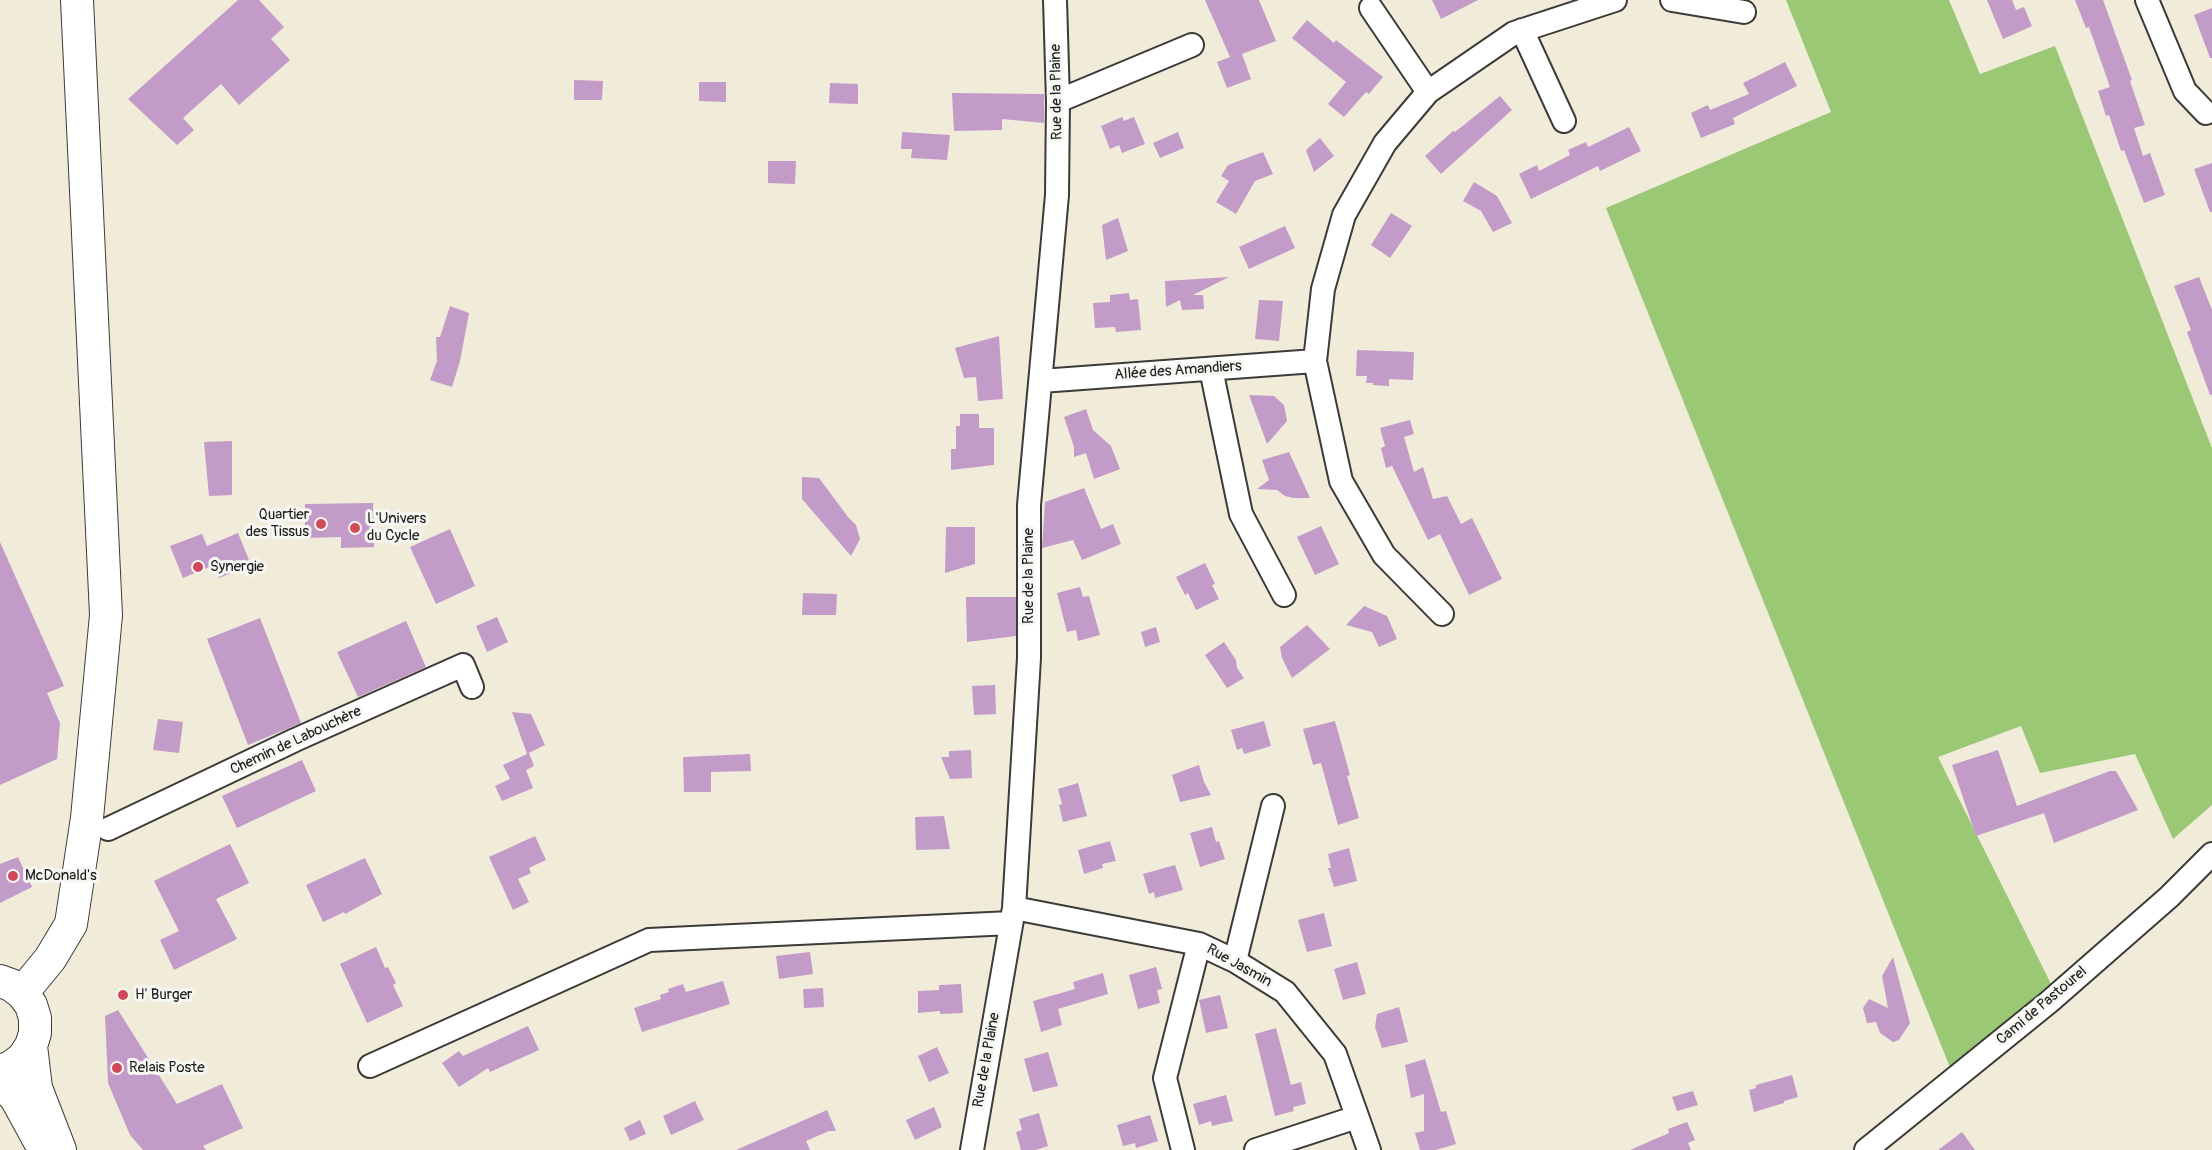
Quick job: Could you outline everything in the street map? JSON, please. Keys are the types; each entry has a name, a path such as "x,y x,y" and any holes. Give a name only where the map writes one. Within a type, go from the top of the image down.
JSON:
{"street":[{"path":"0,1071 11,1067 23,1058 31,1046 35,1033 35,1018 31,1005 11,987 50,959 71,924 87,818 106,615 77,0"},
{"name":"Rue de la Plaine","path":"972,1150 1012,915 1029,658 1029,506 1057,195 1058,101 1055,0"},
{"path":"1442,614 1384,555 1341,481 1315,361 1323,289 1344,215 1385,143 1428,92 1514,33 1615,0"},
{"path":"1672,0 1744,12"},
{"path":"2147,0 2184,91 2206,113"},
{"path":"1371,8 1428,92"},
{"path":"1522,30 1564,121"},
{"path":"1058,101 1192,45"},
{"name":"Allée des Amandiers","path":"1041,381 1315,361"},
{"path":"1211,369 1241,514 1284,595"},
{"name":"Chemin de Labouchère","path":"108,829 295,740 463,665 472,687"},
{"path":"1235,961 1273,806"},
{"name":"Cami de Pastourel","path":"1866,1150 2049,1002 2169,897 2212,854"},
{"name":"Rue Jasmin","path":"370,1066 649,940 1012,915 1199,944 1235,961 1285,992 1335,1054 1369,1150"},
{"path":"1183,1150 1165,1078 1199,944"},
{"path":"31,1046 36,1088 60,1150"},
{"path":"0,1081 16,1098 44,1150"},
{"path":"1256,1150 1357,1117"}],"green space":[{"path":"1786,0 1949,0 1980,74 2055,46 2212,448 2212,805 2173,839 2135,754 2040,773 2021,726 1938,757 2055,992 1951,1070 1606,208 1831,112"}],"building":[{"path":"238,0 259,0 284,27 271,39 290,60 239,105 221,84 183,118 194,130 177,145 128,99"},
{"path":"1205,0 1259,0 1276,41 1242,54 1251,79 1227,88 1217,62 1230,57"},
{"path":"1432,0 1478,0 1441,19"},
{"path":"1987,0 2012,0 2016,10 2024,7 2032,26 2003,39"},
{"path":"2075,0 2103,0 2132,80 2130,81 2145,125 2134,128 2143,156 2150,153 2165,195 2144,203 2124,150 2121,151 2109,115 2106,116 2098,91 2110,87 2089,27 2086,28"},
{"path":"2212,8 2212,58 2210,58 2194,15"},
{"path":"1307,20 1334,43 1336,40 1383,77 1369,94 1366,92 1344,117 1328,104 1346,82 1292,38"},
{"path":"1785,62 1797,86 1733,118 1735,124 1701,138 1691,113 1708,105 1710,110 1749,94 1743,83"},
{"path":"574,80 603,81 602,100 574,100"},
{"path":"699,82 726,82 726,102 699,101"},
{"path":"830,83 858,84 858,104 829,103"},
{"path":"952,93 1044,94 1044,123 1002,119 1002,130 954,131"},
{"path":"1500,96 1512,110 1441,174 1425,156 1453,131 1455,132"},
{"path":"1122,117 1124,121 1134,117 1145,144 1122,153 1119,145 1110,149 1101,126"},
{"path":"1629,127 1641,151 1600,171 1598,166 1531,199 1519,174 1537,165 1539,171 1570,155 1568,150 1586,142 1588,147"},
{"path":"902,132 950,135 947,160 911,158 912,149 901,149"},
{"path":"1178,132 1184,148 1160,158 1153,143"},
{"path":"1320,138 1334,156 1314,172 1306,150"},
{"path":"1263,152 1273,174 1255,181 1236,214 1216,202 1229,181 1221,176 1228,165"},
{"path":"768,161 796,161 795,184 768,183"},
{"path":"2212,163 2212,212 2210,212 2194,169"},
{"path":"1474,182 1497,196 1512,223 1493,232 1481,211 1463,201"},
{"path":"1391,213 1412,226 1390,258 1371,245"},
{"path":"1118,218 1128,251 1106,260 1102,225"},
{"path":"1285,226 1295,248 1249,269 1239,247"},
{"path":"1229,277 1193,295 1203,295 1204,309 1182,310 1180,300 1166,307 1165,281"},
{"path":"2199,277 2212,310 2212,395 2210,395 2187,332 2191,330 2174,286"},
{"path":"1129,293 1130,300 1138,299 1141,330 1116,332 1115,327 1095,328 1093,303 1110,302 1110,295"},
{"path":"1259,300 1283,301 1279,341 1255,339"},
{"path":"450,306 469,313 460,361 452,387 430,380 437,361 436,337 440,337"},
{"path":"999,336 1003,399 978,401 976,377 964,378 955,348"},
{"path":"1357,350 1414,352 1413,380 1389,379 1389,386 1366,383 1367,376 1356,376"},
{"path":"1249,395 1274,396 1284,405 1287,421 1267,444"},
{"path":"1086,409 1093,430 1111,446 1120,469 1094,479 1086,453 1074,457 1074,447 1064,417"},
{"path":"960,414 979,414 979,428 994,428 994,465 951,470 951,449 956,449 956,426 960,426"},
{"path":"1410,420 1414,434 1404,437 1414,472 1423,467 1433,499 1447,496 1461,524 1472,518 1502,579 1469,595 1440,534 1428,540 1392,466 1386,468 1381,448 1385,446 1380,428"},
{"path":"232,441 232,495 209,496 204,442"},
{"path":"1289,452 1310,498 1293,498 1277,490 1257,489 1269,480 1262,460"},
{"path":"802,477 819,478 856,525 860,539 851,556 802,499"},
{"path":"1084,488 1101,529 1113,524 1121,544 1082,560 1073,540 1042,548 1045,502"},
{"path":"373,503 374,547 341,548 341,537 305,538 305,504"},
{"path":"1321,526 1339,564 1315,575 1297,537"},
{"path":"946,527 975,527 975,564 945,573"},
{"path":"450,529 475,586 436,604 410,547"},
{"path":"238,533 251,565 219,578 214,565 183,578 170,546 202,534 207,546"},
{"path":"0,542 64,686 47,693 60,723 57,759 0,785"},
{"path":"1205,563 1219,599 1196,610 1188,593 1185,595 1176,577"},
{"path":"1080,587 1083,597 1089,596 1100,635 1078,641 1076,630 1067,632 1057,593"},
{"path":"803,593 837,594 836,615 802,615"},
{"path":"966,597 1016,597 1016,636 967,642"},
{"path":"1364,606 1387,616 1397,639 1379,647 1372,632 1346,625"},
{"path":"497,617 508,642 487,652 476,626"},
{"path":"260,618 301,723 248,745 207,639"},
{"path":"406,621 426,667 358,697 337,652"},
{"path":"1307,625 1330,649 1292,678 1282,658 1280,647"},
{"path":"1156,627 1160,642 1145,647 1141,632"},
{"path":"1224,642 1244,678 1227,688 1205,655"},
{"path":"995,685 996,714 974,715 972,686"},
{"path":"512,712 531,714 545,745 529,753 534,766 526,770 533,788 502,801 495,786 510,779 503,765 527,754"},
{"path":"158,719 183,722 179,753 153,750"},
{"path":"1264,721 1271,746 1244,754 1242,748 1237,750 1231,730"},
{"path":"1335,721 1359,818 1338,825 1321,763 1313,765 1303,729"},
{"path":"971,750 972,778 950,779 941,757 949,757 949,751"},
{"path":"1998,750 2017,806 2110,771 2116,771 2138,810 2054,843 2044,813 1976,836 1952,765"},
{"path":"750,754 751,771 711,772 711,792 684,792 683,757"},
{"path":"302,760 316,791 237,828 222,796"},
{"path":"1199,765 1211,795 1180,802 1172,775"},
{"path":"1078,783 1087,816 1063,822 1058,789"},
{"path":"944,816 950,849 916,850 915,817"},
{"path":"1212,827 1216,842 1219,841 1225,859 1200,867 1190,833"},
{"path":"535,836 546,860 529,868 531,873 518,879 529,902 513,910 489,857"},
{"path":"1110,841 1116,861 1102,864 1103,868 1084,874 1078,850"},
{"path":"230,844 249,883 216,899 237,939 174,970 160,940 179,931 154,881"},
{"path":"1349,848 1357,881 1334,887 1328,868 1331,868 1328,854"},
{"name":"McDonald's","path":"18,857 32,887 0,903 0,864"},
{"path":"365,858 382,894 345,914 344,912 323,922 306,885"},
{"path":"1175,865 1183,890 1155,898 1154,892 1149,894 1143,874"},
{"path":"1324,913 1332,946 1307,952 1298,920"},
{"path":"376,947 385,968 388,967 396,983 393,985 403,1006 367,1023 340,964"},
{"path":"810,952 813,974 779,979 776,956"},
{"path":"1893,957 1910,1023 1899,1040 1893,1042 1880,1033 1876,1022 1867,1023 1863,1008 1869,999 1888,1008 1882,976"},
{"path":"1357,962 1366,994 1343,1000 1334,969"},
{"path":"1156,967 1162,989 1157,990 1160,1003 1138,1009 1129,975"},
{"path":"1103,973 1108,994 1058,1009 1062,1025 1041,1032 1033,1001 1075,989 1073,982"},
{"path":"723,981 730,1004 642,1032 634,1008 661,999 660,995 669,992 668,989 683,984 686,992"},
{"path":"961,984 963,1013 940,1014 940,1011 918,1013 918,991 939,990 939,985"},
{"path":"823,988 824,1007 804,1008 803,989"},
{"path":"1220,995 1228,1028 1206,1033 1199,1000"},
{"path":"1399,1007 1408,1042 1382,1048 1375,1027 1377,1014"},
{"path":"118,1010 177,1104 222,1084 243,1128 203,1146 206,1150 143,1150 130,1135 108,1083 105,1016"},
{"path":"528,1026 539,1050 490,1072 488,1068 459,1087 442,1063 459,1051 463,1056"},
{"path":"1276,1028 1291,1085 1301,1082 1306,1104 1293,1107 1294,1111 1275,1116 1255,1034"},
{"path":"937,1047 949,1073 929,1082 918,1056"},
{"path":"1048,1052 1058,1086 1033,1092 1024,1059"},
{"path":"1425,1059 1441,1112 1446,1111 1456,1144 1436,1150 1420,1150 1415,1133 1424,1131 1424,1094 1411,1098 1405,1065"},
{"path":"1792,1075 1798,1097 1754,1112 1749,1090 1756,1088 1756,1085"},
{"path":"1693,1091 1698,1105 1677,1111 1672,1097"},
{"path":"1226,1095 1233,1121 1212,1126 1211,1121 1199,1125 1193,1104"},
{"path":"695,1101 704,1120 671,1135 663,1116"},
{"path":"934,1107 942,1127 915,1140 906,1120"},
{"path":"827,1110 836,1131 829,1131 806,1141 810,1150 736,1150"},
{"path":"1039,1113 1048,1146 1036,1150 1021,1150 1016,1132 1022,1130 1019,1119"},
{"path":"1150,1115 1158,1141 1136,1148 1135,1143 1123,1146 1117,1125"},
{"path":"640,1120 646,1134 630,1141 624,1128"},
{"path":"1687,1122 1695,1140 1688,1143 1691,1150 1630,1150 1669,1133 1668,1129"},
{"path":"1962,1132 1975,1150 1938,1150"}],"place":[{"name":"Quartier des Tissus","path":"321,524"},
{"name":"L'Univers du Cycle","path":"355,528"},
{"name":"Synergie","path":"198,567"},
{"name":"McDonald's","path":"13,876"},
{"name":"H' Burger","path":"123,995"},
{"name":"Relais Poste","path":"117,1068"}]}
